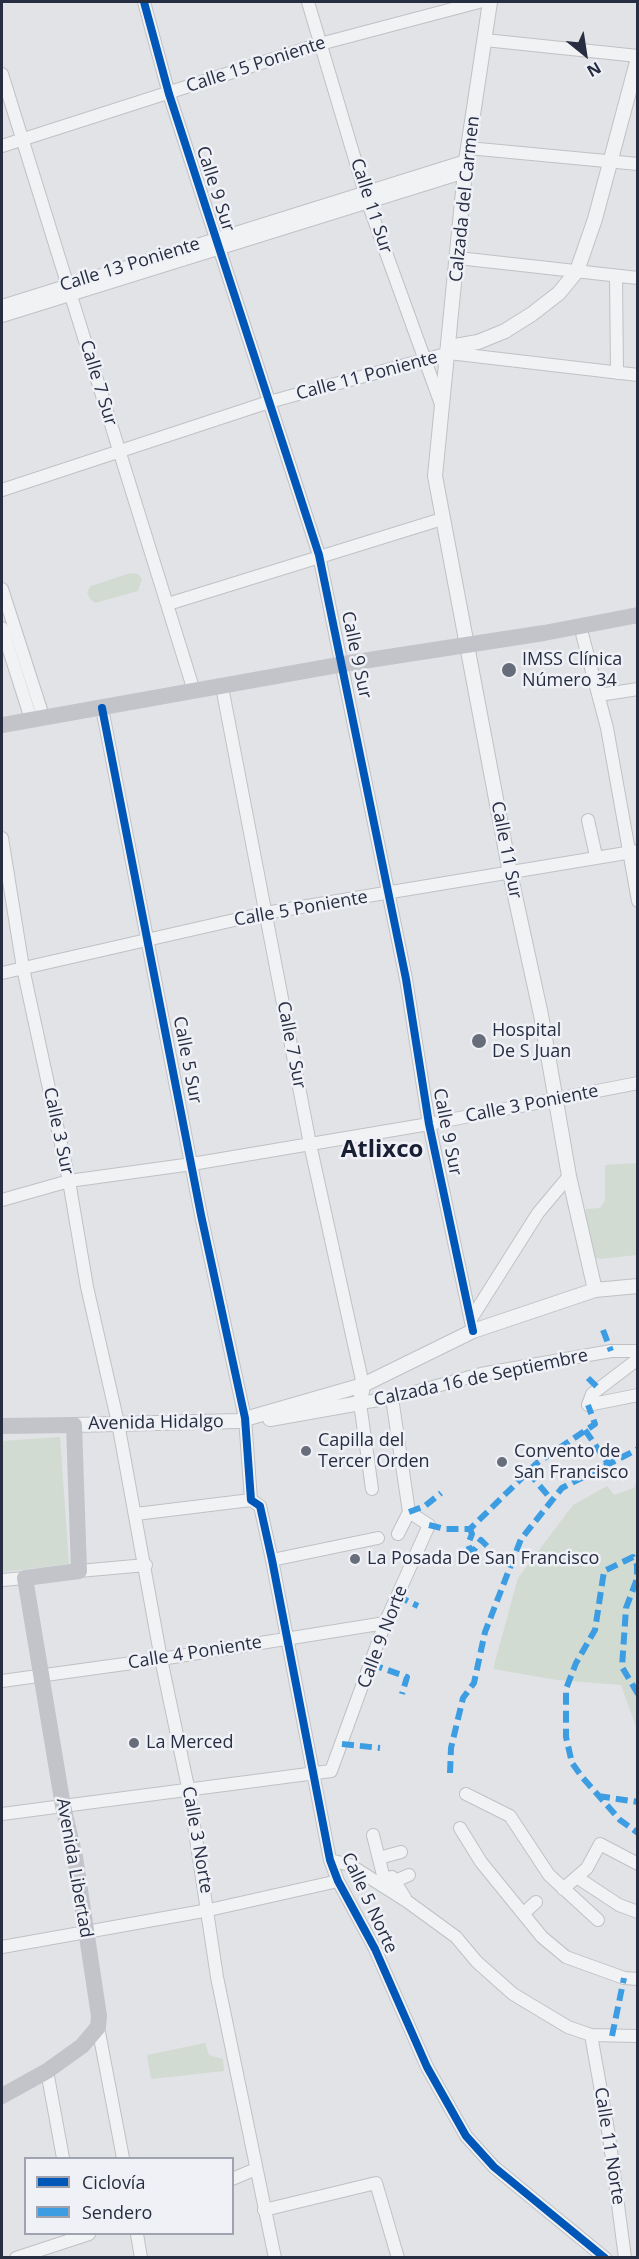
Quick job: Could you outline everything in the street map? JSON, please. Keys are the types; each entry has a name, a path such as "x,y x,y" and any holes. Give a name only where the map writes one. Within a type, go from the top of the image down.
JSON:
{"main road":[{"path":"2,725 343,664 638,615"},
{"path":"2,1426 74,1425 79,1571 25,1578"},
{"name":"Avenida Libertad","path":"25,1578 39,1675 63,1806 75,1857 99,2016 98,2027"},
{"path":"2,2096 47,2071 82,2046 98,2027"}],"street":[{"name":"Calle 9 Sur","path":"144,2 169,94 319,555 406,979 429,1124 472,1325"},
{"name":"Calle 11 Sur","path":"308,2 367,197 425,360 443,402 435,476 442,519 510,873 541,1015 569,1176 595,1290"},
{"name":"Calle 15 Poniente","path":"2,146 320,44 478,2"},
{"name":"Calzada del Carmen","path":"443,402 466,160 490,2"},
{"path":"449,350 505,331 532,315 559,293 577,271 584,256 638,57 485,40"},
{"name":"Calle 7 Sur","path":"2,74 194,691"},
{"path":"466,160 611,161 638,164"},
{"name":"Calle 13 Poniente","path":"2,316 70,290 367,197 466,160"},
{"path":"458,258 638,278"},
{"path":"616,276 617,373"},
{"name":"Calle 13 Poniente","path":"2,306 70,290"},
{"name":"Calle 11 Poniente","path":"2,490 269,402 425,360 449,350 638,375"},
{"path":"168,604 319,555 442,519"},
{"path":"2,589 11,657"},
{"path":"580,626 599,695 633,852 638,901"},
{"path":"2,628 11,657 37,718"},
{"name":"Calle 7 Sur","path":"222,687 310,1144 363,1385 360,1403"},
{"path":"599,695 638,689"},
{"name":"Calle 5 Sur","path":"102,708 242,1421"},
{"path":"588,820 596,856"},
{"name":"Calle 3 Sur","path":"2,838 23,968 69,1181 87,1287 118,1423"},
{"name":"Calle 5 Poniente","path":"2,972 265,913 510,873 596,856 633,852"},
{"name":"Calle 3 Poniente","path":"2,1200 69,1181 192,1164 429,1124 638,1083"},
{"path":"472,1325 538,1213 569,1176"},
{"name":"Avenida Hidalgo","path":"242,1421 363,1385 472,1325 595,1290 638,1286"},
{"name":"Calzada 16 de Septiembre","path":"360,1403 392,1398 481,1374 611,1352 638,1351"},
{"path":"638,1359 592,1394 588,1405 638,1395"},
{"path":"392,1398 409,1512 398,1534"},
{"path":"360,1403 372,1489"},
{"name":"Avenida Hidalgo","path":"74,1425 242,1421 360,1403"},
{"name":"Calle 5 Norte","path":"242,1421 251,1500 260,1506 289,1638 330,1860 338,1881 375,1948 427,2067 466,2136 494,2167 605,2258"},
{"name":"Calle 3 Norte","path":"118,1423 146,1565 161,1659 189,1792 218,1977 275,2258"},
{"path":"136,1514 251,1500"},
{"name":"Calle 9 Norte","path":"315,1776 331,1772 385,1623 429,1525 409,1512"},
{"path":"272,1560 378,1538"},
{"path":"79,1571 146,1565"},
{"path":"2,1580 25,1578"},
{"name":"Calle 4 Poniente","path":"2,1681 161,1659 385,1623"},
{"path":"2,1814 315,1776"},
{"path":"466,1794 510,1816 544,1867 563,1889 598,1920"},
{"path":"460,1827 481,1862 542,1937 566,1957 624,1978 638,1979"},
{"path":"373,1835 384,1878 392,1877 408,1902"},
{"path":"563,1889 578,1878 600,1844 638,1864"},
{"path":"379,1858 401,1852"},
{"path":"330,1860 354,1862 456,1937 477,1962 513,1994 568,2027 591,2035 638,2036"},
{"path":"394,1881 409,1875"},
{"path":"578,1878 619,1905 638,1912"},
{"path":"2,1947 85,1934 209,1910 338,1881"},
{"path":"524,1913 536,1902"},
{"name":"Avenida Libertad","path":"98,2027 123,2157"},
{"name":"Calle 11 Norte","path":"591,2035 609,2136 625,2258"},
{"path":"47,2071 63,2157"},
{"path":"234,2178 256,2169"},
{"path":"264,2210 376,2183 398,2258"},
{"path":"16,2258 86,2235"},
{"path":"137,2235 141,2258"}],"shaded area":[{"path":"130,573 138,574 142,579 138,591 95,603 90,599 87,592 91,586"},
{"path":"637,1163 637,1255 601,1259 590,1257 584,1219 586,1209 600,1208 605,1200 605,1165"},
{"path":"60,1437 69,1564 2,1572 2,1441"},
{"path":"637,1480 637,1730 621,1685 557,1680 493,1669 518,1578 573,1505 607,1486 614,1495 634,1488"},
{"path":"205,2043 209,2055 223,2059 224,2071 151,2079 147,2055"}],"marked path":[{"path":"603,1330 611,1351"},
{"path":"588,1378 599,1389"},
{"path":"429,1525 445,1529 470,1529 537,1463 595,1424 588,1405"},
{"path":"585,1430 609,1465"},
{"path":"450,1773 451,1748 463,1698 474,1683 485,1632 521,1539 562,1488 638,1449"},
{"path":"528,1472 551,1499"},
{"path":"409,1512 425,1506 441,1493"},
{"path":"470,1529 472,1534 468,1544 470,1550 473,1551 481,1540 487,1546"},
{"path":"638,1694 622,1667 626,1608 637,1579 637,1565 633,1557 604,1571 595,1630 576,1663 566,1689 566,1737 572,1763 582,1777 620,1820 638,1833"},
{"path":"397,1596 418,1606"},
{"path":"371,1664 407,1677 402,1694"},
{"path":"342,1744 380,1748"},
{"path":"598,1796 638,1802"},
{"path":"612,2036 624,1978"}],"cycle path":[{"path":"144,2 169,94 319,555 406,979 429,1124 473,1331"},
{"path":"102,708 201,1215 245,1418 251,1500 260,1506 272,1560 330,1860 338,1881 375,1949 427,2067 466,2136 494,2167 605,2258"}],"place":[{"name":"IMSS Clínica Número 34","path":"509,670"},
{"name":"Hospital De S Juan","path":"479,1041"},
{"name":"Capilla del Tercer Orden","path":"306,1451"},
{"name":"Convento de San Francisco","path":"502,1462"},
{"name":"La Posada De San Francisco","path":"355,1559"},
{"name":"La Merced","path":"134,1743"}],"district":[{"name":"Atlixco","path":"382,1150"}]}
